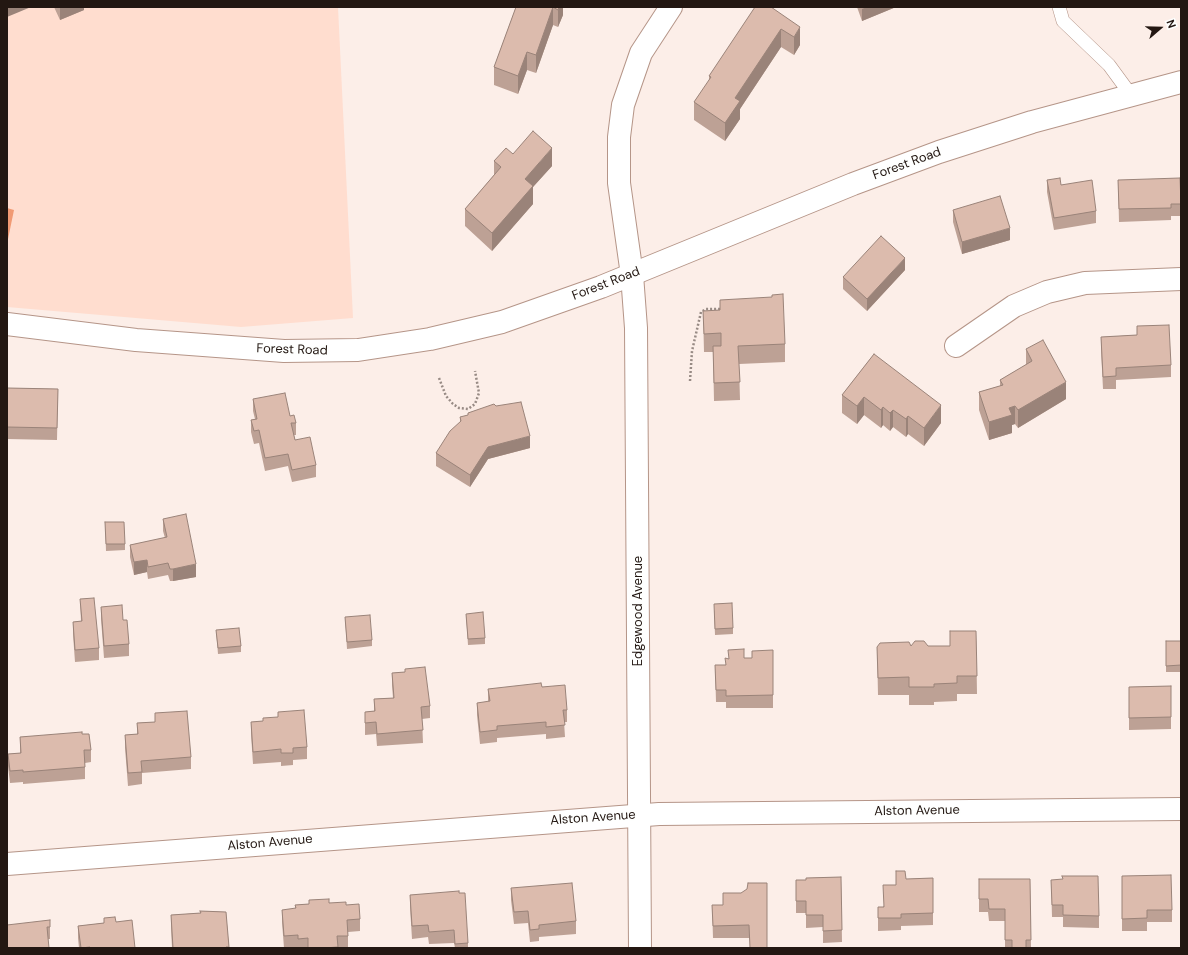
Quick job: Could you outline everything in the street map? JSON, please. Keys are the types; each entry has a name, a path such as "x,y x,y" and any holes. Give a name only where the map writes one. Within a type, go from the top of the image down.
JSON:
{"street":[{"name":"Edgewood Avenue","path":"640,948 636,328 632,275 619,183 619,137 623,105 641,54 671,7"},
{"name":"Forest Road","path":"7,324 192,345 284,351 358,350 430,339 502,322 601,288 853,184 939,152 1131,94 1181,82"},
{"path":"956,346 1014,306 1047,292 1085,283 1181,279"},
{"name":"Alston Avenue","path":"7,864 639,815 1181,808"}],"lane":[{"path":"1059,7 1062,21 1109,65 1131,94"}],"path":[{"path":"690,381 692,351 701,312 706,309 725,310"},
{"path":"439,378 446,396 453,404 459,408 468,409 475,404 479,393 475,371"},
{"path":"468,409 469,417"}],"shaded area":[{"path":"7,7 338,7 353,318 241,327 7,307"},
{"path":"7,208 14,210 7,244"}],"building":[{"path":"516,7 553,7 536,55 527,52 518,76 494,67"},
{"path":"755,7 771,7 800,27 794,37 781,29 735,98 740,101 725,123 694,102 711,77 709,76"},
{"path":"533,131 552,148 525,179 533,186 492,233 465,209 501,167 494,161 506,148 513,154"},
{"path":"1060,178 1061,185 1092,180 1096,211 1054,218 1047,180"},
{"path":"1180,178 1181,204 1171,204 1171,208 1119,209 1118,180"},
{"path":"1000,196 1010,228 962,242 953,210"},
{"path":"881,236 905,258 867,299 843,277"},
{"path":"783,294 785,344 738,346 740,382 714,383 713,346 721,346 721,333 704,334 703,311 720,310 720,300 772,297 772,295"},
{"path":"1169,325 1171,365 1116,368 1116,376 1103,377 1101,337 1137,335 1137,326"},
{"path":"1043,340 1066,382 1018,410 1015,406 1009,408 1012,415 989,422 979,392 1003,385 1000,380 1032,361 1026,349"},
{"path":"874,354 941,405 924,428 908,416 906,419 893,410 890,413 883,407 881,410 864,397 857,406 842,395"},
{"path":"7,388 58,389 57,428 7,427"},
{"path":"285,393 290,416 294,415 296,423 291,423 295,440 310,437 316,465 292,470 288,454 265,458 259,430 254,431 251,420 257,419 253,399"},
{"path":"521,402 530,436 488,447 470,475 436,453 450,431 461,421 460,417 494,404 496,406"},
{"path":"186,514 196,564 170,569 168,563 148,567 147,560 134,562 130,545 167,537 163,519"},
{"path":"105,522 124,522 125,544 106,544"},
{"path":"94,598 99,648 75,650 73,622 82,621 80,599"},
{"path":"732,603 733,628 715,629 714,604"},
{"path":"122,605 123,620 127,620 129,644 104,646 101,607"},
{"path":"483,612 485,638 468,639 466,614"},
{"path":"370,615 372,640 347,642 345,617"},
{"path":"239,628 241,646 218,648 216,630"},
{"path":"950,631 976,631 977,676 957,676 957,683 934,684 934,687 909,687 909,677 878,678 877,647 880,643 909,642 911,646 915,641 924,641 928,646 950,646"},
{"path":"1166,641 1181,641 1181,665 1166,666"},
{"path":"744,649 744,658 752,658 752,651 773,650 773,695 726,696 726,690 716,690 715,665 726,665 725,658 729,659 728,650"},
{"path":"425,667 430,706 421,707 423,730 377,734 376,722 365,723 365,712 375,711 374,699 394,698 392,673 405,672 405,669"},
{"path":"541,683 542,687 565,685 567,710 563,710 565,725 546,727 546,722 497,726 497,730 480,732 477,703 490,701 488,689"},
{"path":"1171,686 1171,717 1129,718 1129,687"},
{"path":"304,710 307,747 293,748 293,753 281,753 281,749 253,752 251,722 263,721 263,718 278,717 278,712"},
{"path":"187,711 191,757 141,761 142,772 128,773 125,735 138,734 137,723 155,722 155,713"},
{"path":"82,732 82,734 89,734 91,750 84,750 85,767 23,772 23,770 10,771 8,754 21,753 20,737"},
{"path":"896,871 905,871 906,879 933,878 933,913 901,914 901,918 878,918 878,907 884,907 883,885 896,885"},
{"path":"1171,875 1172,910 1147,910 1147,918 1122,919 1122,876"},
{"path":"1062,876 1098,876 1099,916 1063,915 1063,905 1052,905 1051,880 1063,879"},
{"path":"841,877 842,930 823,931 823,915 806,915 806,901 796,901 796,880 806,880 806,878"},
{"path":"979,879 1030,879 1031,940 1026,940 1026,948 1012,948 1012,940 1005,940 1005,909 989,909 988,899 979,899"},
{"path":"572,883 576,921 539,925 539,929 530,930 528,911 514,912 511,888"},
{"path":"748,883 767,883 767,948 750,948 749,925 713,926 712,905 723,905 723,893 741,893 747,889"},
{"path":"459,891 459,893 465,893 468,943 455,944 454,930 429,932 428,925 412,926 410,895"},
{"path":"329,899 329,903 346,902 346,905 359,904 360,919 347,920 348,936 337,936 338,947 308,948 308,938 298,939 298,935 284,936 282,910 296,908 295,905 309,904 309,900"},
{"path":"200,911 226,912 229,947 173,948 171,915 201,913"},
{"path":"115,917 116,922 132,920 135,948 81,948 78,926 104,923 104,918"},
{"path":"50,920 50,927 47,927 49,948 7,948 7,925"}]}
